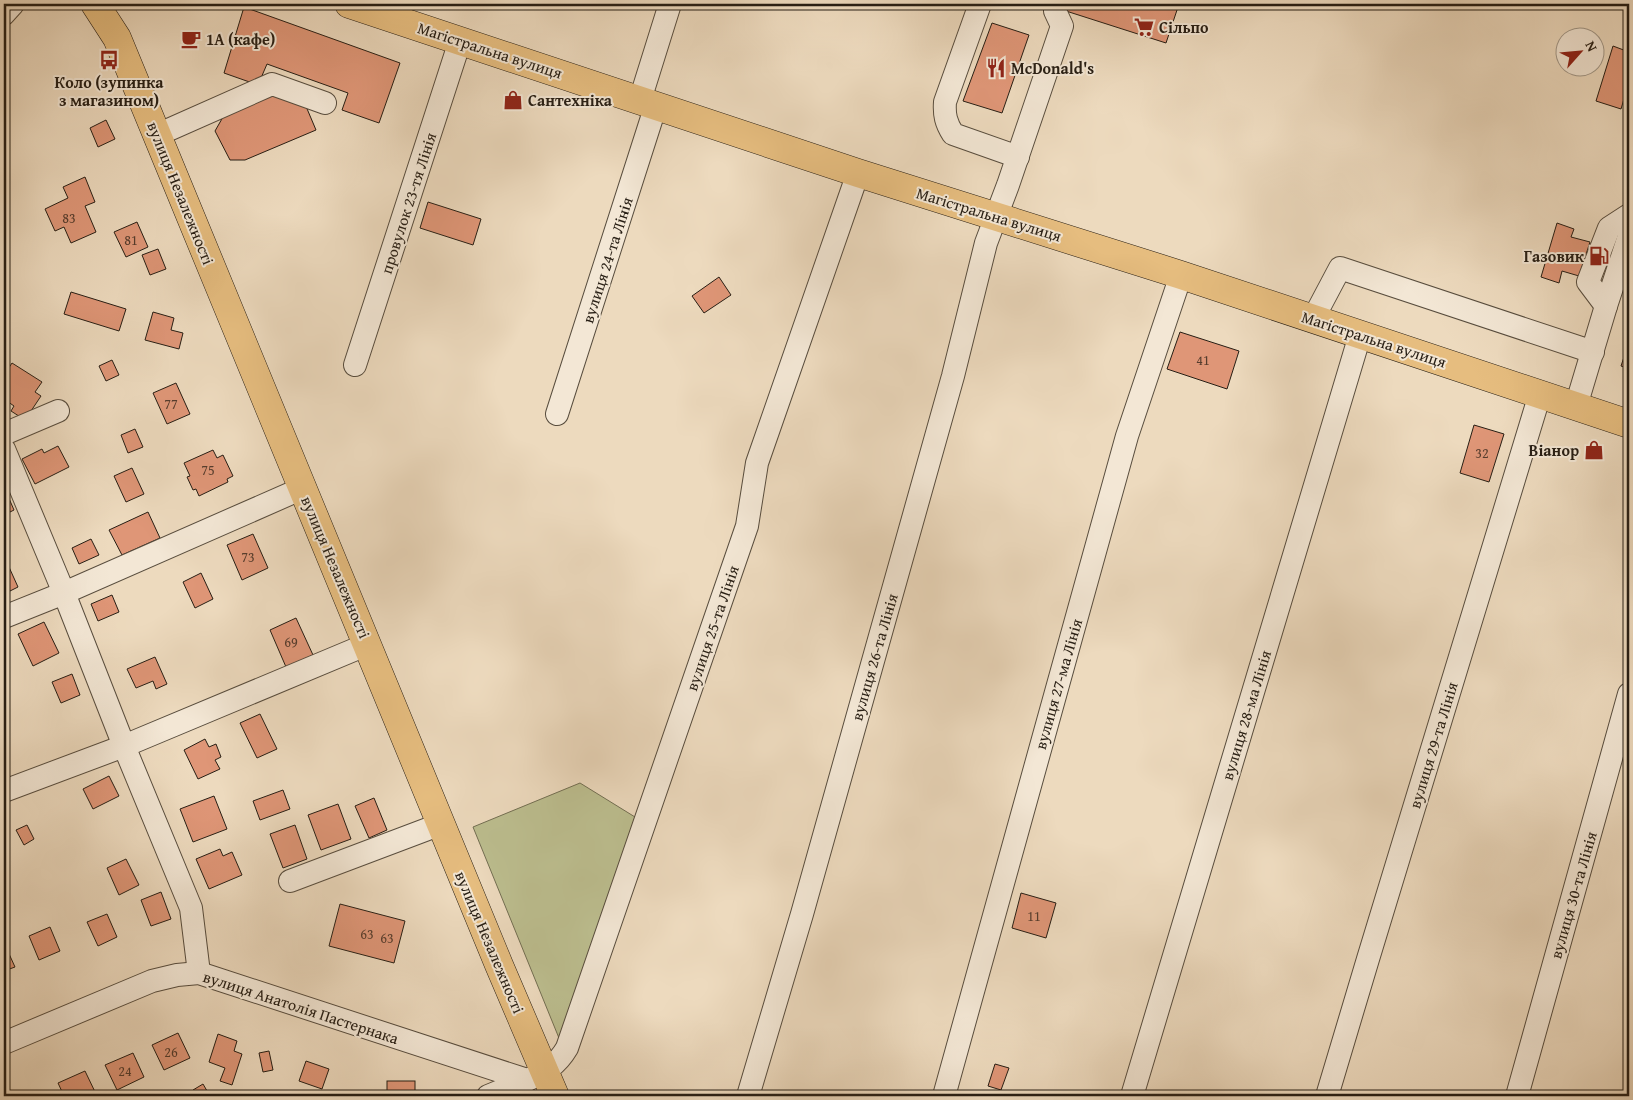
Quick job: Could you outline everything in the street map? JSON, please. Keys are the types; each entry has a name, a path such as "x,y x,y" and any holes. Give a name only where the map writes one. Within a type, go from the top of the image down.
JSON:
{"main road":[{"path":"95,4 117,38"},
{"path":"110,4 117,38"},
{"name":"Магістральна вулиця","path":"349,4 858,173 1181,275 1629,424"},
{"name":"вулиця Незалежності","path":"117,38 368,644 441,824 542,1083"}],"street":[{"name":"вулиця 24-та Лінія","path":"557,414 648,102 670,4"},
{"name":"вулиця 26-та Лінія","path":"748,1096 813,876 953,376 986,243 1018,157 1062,26 1055,11 1057,4"},
{"path":"981,6 945,102 944,114 953,134 1018,157"},
{"name":"провулок 23-тя Лінія","path":"355,365 460,41"},
{"path":"157,135 272,84 325,103"},
{"name":"вулиця 25-та Лінія","path":"542,1083 568,1048 747,526 757,463 858,173"},
{"path":"1606,306 1588,282 1609,228 1629,216"},
{"path":"1576,406 1629,236"},
{"path":"1313,319 1340,268 1592,352"},
{"name":"вулиця 27-ма Лінія","path":"944,1096 1128,436 1181,275"},
{"name":"вулиця 28-ма Лінія","path":"1132,1096 1360,335"},
{"name":"вулиця 29-та Лінія","path":"1328,1096 1370,949 1540,394"},
{"path":"4,434 58,411"},
{"path":"4,449 64,593 190,908 199,974"},
{"path":"4,617 64,593 303,488"},
{"path":"4,791 124,746 368,644"},
{"name":"вулиця 30-та Лінія","path":"1517,1096 1629,694"},
{"path":"290,881 441,824"},
{"name":"вулиця Анатолія Пастернака","path":"4,1043 152,981 177,975 199,974 542,1083"},
{"path":"488,1096 542,1083"}],"green space":[{"path":"580,783 635,817 561,1043 473,827"}],"building":[{"name":"Сільпо","path":"1069,4 1179,4 1166,43 1066,11"},
{"path":"244,7 400,63 379,123 342,110 348,93 267,64 258,85 224,73"},
{"name":"McDonald's","path":"992,23 1029,35 1002,113 963,101"},
{"path":"1613,46 1629,52 1629,82 1621,109 1596,101 1603,78 1606,78 1606,69"},
{"path":"297,85 316,130 245,160 230,160 215,131 223,117"},
{"path":"106,120 115,139 98,147 90,128"},
{"path":"85,177 95,202 85,206 96,232 71,243 64,227 55,231 45,209 68,198 63,187"},
{"path":"428,202 481,219 473,245 420,228"},
{"path":"137,222 148,247 126,257 114,232"},
{"path":"1557,223 1574,229 1571,237 1590,242 1579,276 1562,271 1559,283 1541,277"},
{"path":"158,249 166,269 150,275 142,255"},
{"path":"719,277 731,295 704,313 692,296"},
{"path":"71,292 126,309 119,331 64,314"},
{"path":"153,312 174,318 171,330 183,333 179,349 145,340"},
{"path":"1180,332 1239,351 1227,389 1167,369"},
{"path":"1629,342 1629,369 1621,366"},
{"path":"112,360 119,375 106,381 99,366"},
{"path":"12,363 42,382 35,392 41,396 25,420 11,411 14,406 4,399 4,375"},
{"path":"176,383 190,414 167,424 153,393"},
{"path":"1474,425 1504,434 1489,482 1460,473"},
{"path":"135,429 143,447 128,453 121,435"},
{"path":"58,446 69,467 35,484 22,459 42,449 44,453"},
{"path":"213,450 217,458 223,455 233,476 227,479 228,482 199,496 196,489 193,490 187,477 190,476 184,463"},
{"path":"132,468 144,494 126,502 114,476"},
{"path":"4,487 14,510 4,515"},
{"path":"148,512 160,538 122,555 109,530"},
{"path":"253,534 268,568 242,580 227,545"},
{"path":"91,539 99,555 79,564 72,548"},
{"path":"4,556 18,587 4,594"},
{"path":"201,573 213,599 195,608 183,582"},
{"path":"112,595 119,612 98,621 91,604"},
{"path":"296,618 313,655 286,667 270,630"},
{"path":"44,622 59,653 33,666 18,634"},
{"path":"155,657 167,684 156,689 153,681 136,688 127,669"},
{"path":"72,674 80,695 61,703 52,682"},
{"path":"260,714 277,749 257,758 240,723"},
{"path":"205,739 209,747 216,744 221,757 215,760 220,769 198,779 184,750"},
{"path":"109,776 119,796 93,809 83,789"},
{"path":"283,790 290,809 260,820 253,801"},
{"path":"214,796 227,829 193,842 180,809"},
{"path":"374,798 387,830 369,838 355,806"},
{"path":"338,804 351,839 321,850 308,815"},
{"path":"27,825 34,839 24,845 16,830"},
{"path":"295,825 307,859 283,868 270,834"},
{"path":"220,849 223,856 232,852 242,875 209,889 196,859"},
{"path":"126,859 139,885 119,895 107,868"},
{"path":"161,892 171,919 151,926 141,900"},
{"path":"1021,893 1056,903 1046,938 1012,928"},
{"path":"340,904 405,921 394,963 329,946"},
{"path":"107,914 117,937 98,946 87,922"},
{"path":"50,927 60,951 39,960 29,936"},
{"path":"4,946 15,967 4,971"},
{"path":"178,1033 190,1058 164,1070 152,1045"},
{"path":"218,1034 237,1041 234,1051 242,1054 232,1085 220,1081 225,1068 209,1062"},
{"path":"269,1051 273,1070 263,1072 259,1053"},
{"path":"133,1053 144,1077 117,1090 105,1065"},
{"path":"306,1061 329,1069 322,1089 299,1081"},
{"path":"995,1064 1009,1068 1001,1090 988,1086"},
{"path":"85,1071 97,1096 64,1096 58,1083"},
{"path":"387,1081 415,1081 415,1096 387,1096"},
{"path":"203,1084 210,1096 197,1096 193,1090"},
{"path":"988,1091 1002,1096 986,1096"}],"place":[{"name":"Сільпо","path":"1144,27"},
{"name":"1А (кафе)","path":"191,39"},
{"name":"Коло (зупинка з магазином)","path":"109,60"},
{"name":"McDonald's","path":"996,68"},
{"name":"Сантехніка","path":"513,100"},
{"name":"Газовик","path":"1599,256"},
{"name":"Віанор","path":"1594,450"}]}
